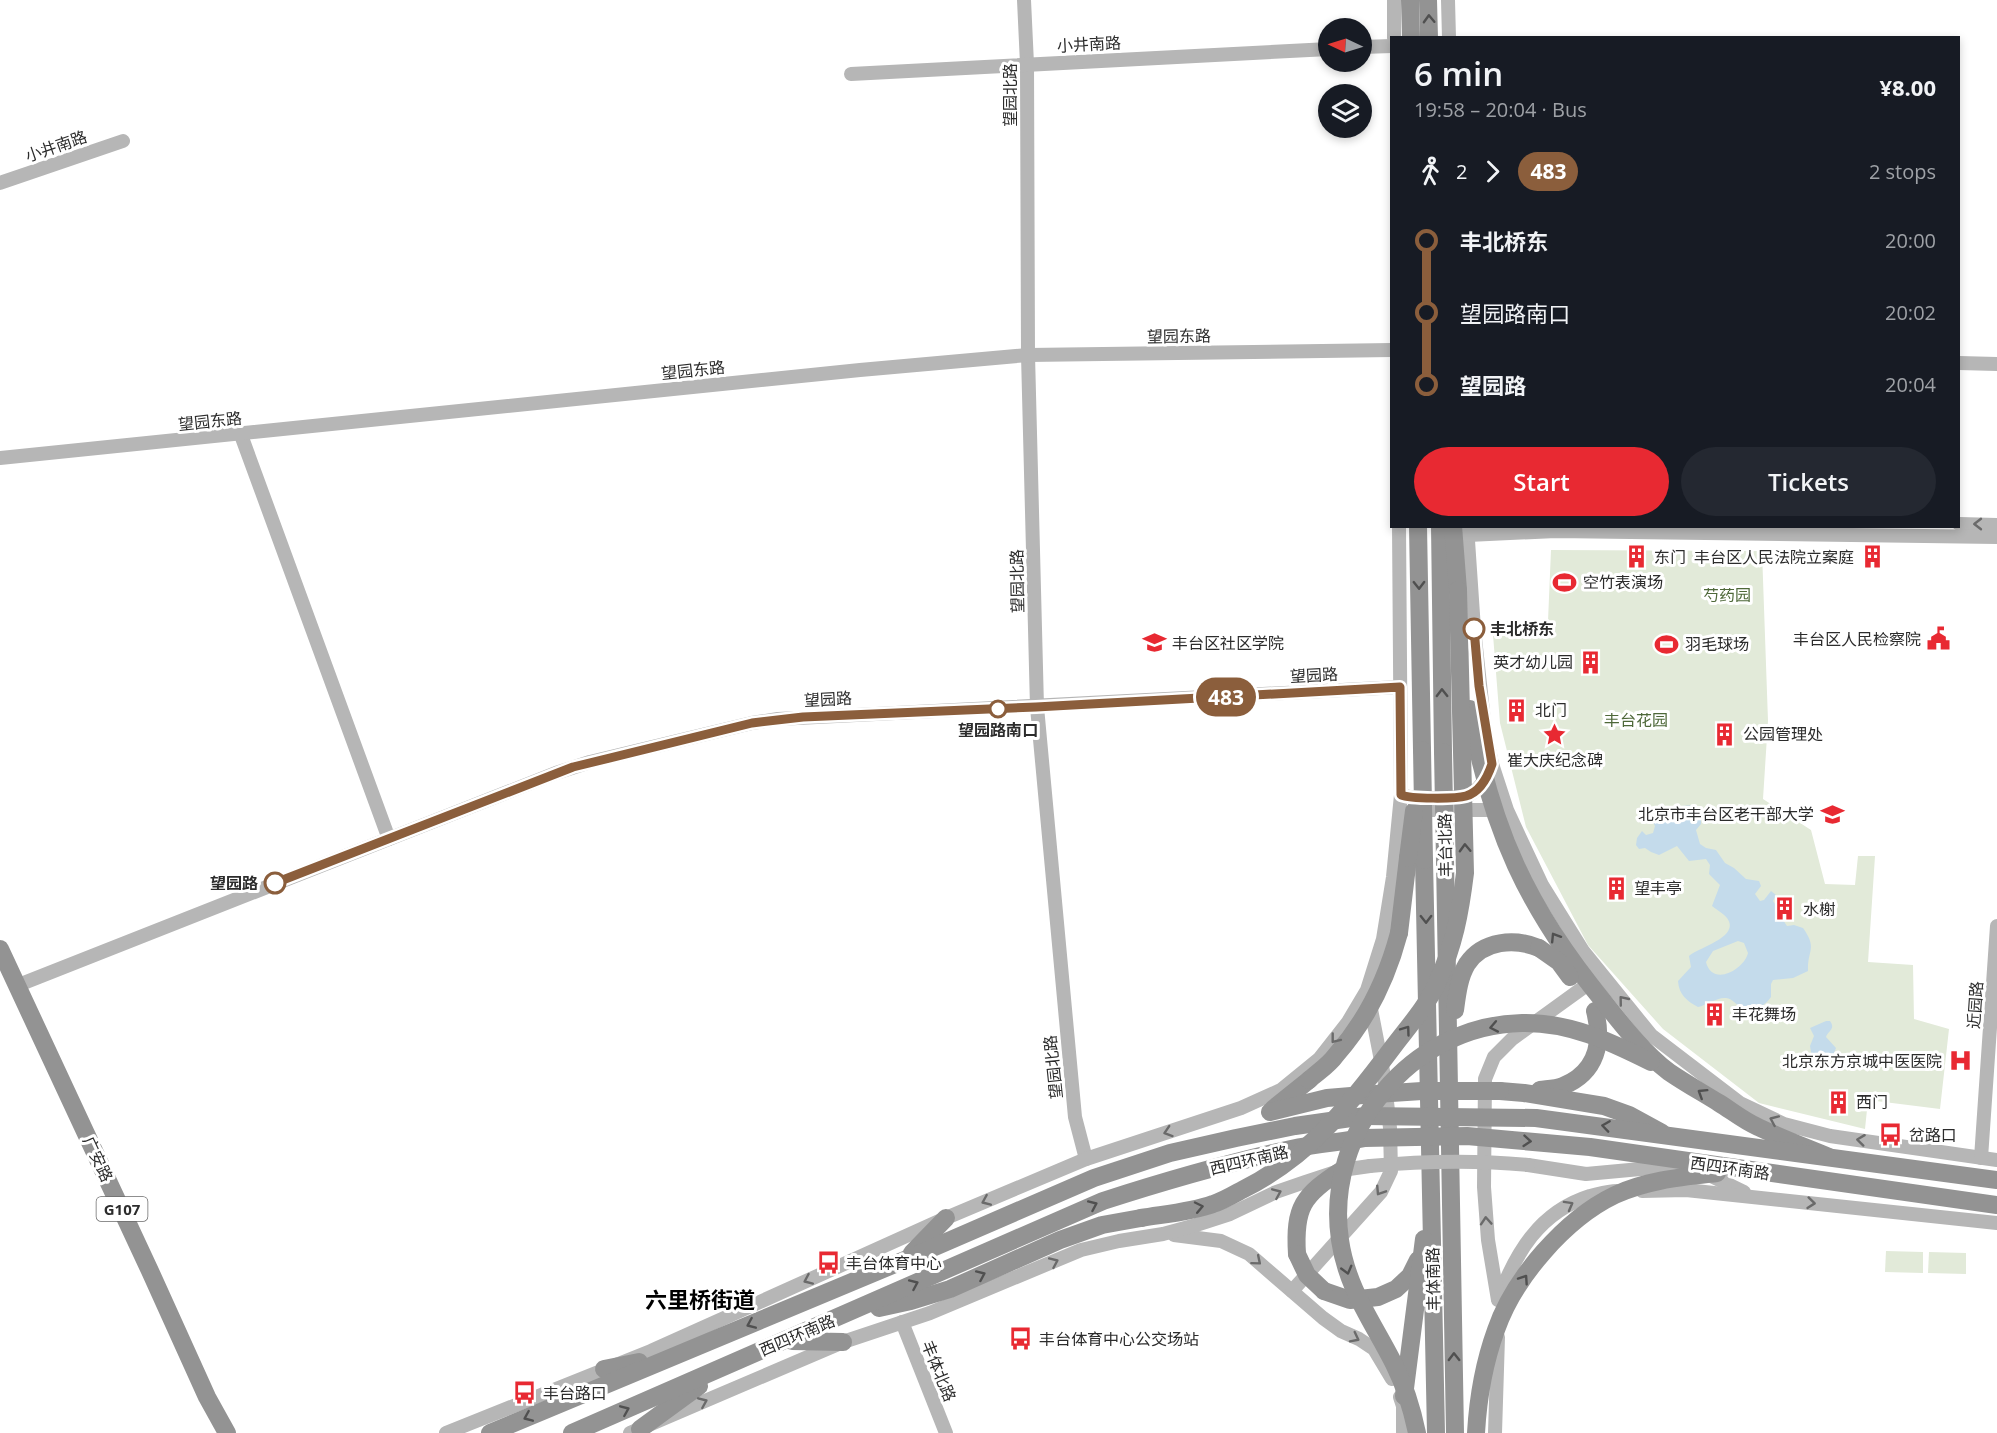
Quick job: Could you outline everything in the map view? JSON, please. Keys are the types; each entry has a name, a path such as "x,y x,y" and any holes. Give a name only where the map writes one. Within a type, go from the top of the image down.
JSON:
{"highway":[{"path":"1410,0 1411,36"},
{"path":"1428,0 1429,36"},
{"path":"1236,1138 1335,1057 1376,997 1391,964 1416,859 1422,750 1418,528"},
{"name":"丰台北路","path":"1440,528 1449,1128"},
{"path":"845,1315 911,1301 940,1292 1060,1240 1102,1225 1213,1204 1287,1164 1319,1138 1349,1104 1411,1024 1436,986 1452,946 1461,914 1465,873 1458,590 1463,529"},
{"path":"1458,590 1467,690 1477,750 1490,800 1506,846 1529,894 1557,942 1627,1030 1668,1071"},
{"name":"丰台北路","path":"1416,859 1430,1125"},
{"path":"1448,1059 1458,988 1467,965 1478,953 1494,944 1525,942 1539,948 1559,962 1595,1011 1599,1027 1598,1049 1591,1063 1580,1076 1562,1086 1524,1093"},
{"name":"广安路","path":"0,949 207,1397 227,1433"},
{"path":"1417,1433 1413,1410 1404,1386 1362,1309 1348,1276 1340,1240 1338,1200 1345,1162 1357,1131 1371,1106 1392,1081 1414,1062 1461,1035 1491,1027 1520,1023 1553,1025 1586,1032 1668,1071 1756,1127 1829,1157"},
{"path":"1270,1112 1328,1098 1422,1091 1500,1091 1604,1106 1629,1115 1662,1133"},
{"name":"西四环南路","path":"490,1433 907,1259 1094,1178 1170,1153 1295,1126 1365,1116 1536,1118 1997,1180"},
{"name":"丰体南路","path":"1430,1125 1436,1425"},
{"name":"丰体南路","path":"1449,1128 1455,1424"},
{"name":"西四环南路","path":"572,1433 1103,1201 1178,1177 1293,1149 1364,1138 1467,1136 1590,1147 1997,1205"},
{"path":"1342,1170 1320,1184 1303,1203 1295,1227 1297,1254 1307,1275 1324,1291 1350,1300 1378,1297 1396,1289 1410,1276 1422,1253"},
{"path":"1476,1433 1478,1400 1496,1329 1508,1303 1527,1274 1566,1230 1591,1209 1614,1195 1636,1187 1661,1180 1743,1170"},
{"path":"1403,1406 1432,1183"},
{"path":"907,1259 946,1218"},
{"path":"784,1341 843,1342"},
{"path":"604,1369 679,1354"},
{"path":"635,1431 728,1365"}],"street":[{"name":"望园北路","path":"1024,0 1027,64 1028,355 1036,707 1075,1117 1086,1159"},
{"path":"1394,0 1394,36"},
{"path":"1447,3 1449,36"},
{"path":"1372,47 1390,46"},
{"name":"小井南路","path":"850,74 1318,50"},
{"name":"小井南路","path":"0,183 123,141"},
{"name":"望园东路","path":"0,458 241,435 860,369 1028,355 1390,350"},
{"path":"1960,363 1997,364"},
{"path":"241,435 389,839"},
{"path":"1960,524 1997,525"},
{"path":"446,1433 651,1351 946,1218 1086,1159 1241,1108 1281,1090 1319,1059 1348,1022 1367,990 1383,939 1393,878 1401,795 1399,528"},
{"path":"1997,537 1463,529 1479,686 1492,764 1507,810 1542,885 1583,951 1651,1035 1740,1103 1784,1124 1830,1136 1997,1160"},
{"name":"望园路","path":"16,986 573,767 752,723 803,717 1400,687"},
{"path":"1401,795 1413,798 1467,796 1482,785 1492,764"},
{"path":"1400,812 1409,810 1507,810"},
{"name":"近园路","path":"1981,1158 1997,926"},
{"path":"1495,1433 1498,1299 1488,1240 1484,1186 1485,1079 1494,1057 1512,1039 1602,974"},
{"path":"1292,1291 1381,1192 1391,1171 1390,1128 1384,1076 1367,990"},
{"name":"西四环南路","path":"1662,1133 1997,1180"},
{"path":"1739,1145 1830,1136"},
{"name":"西四环南路","path":"635,1431 843,1342 930,1313 1082,1250 1119,1240 1163,1234 1230,1214 1276,1192 1342,1170 1417,1161 1472,1161 1528,1165 1586,1174 1690,1165 1997,1205"},
{"name":"西四环南路","path":"1690,1165 1753,1197 1997,1223"},
{"path":"1498,1299 1510,1267 1532,1234 1555,1213 1580,1199 1609,1191 1686,1190 1753,1197"},
{"path":"1163,1234 1212,1239 1236,1246 1249,1254 1323,1318 1374,1349 1396,1387 1403,1406 1403,1433"},
{"name":"丰体北路","path":"902,1322 946,1433"}],"green space":[{"name":"丰台花园","path":"1551,550 1762,551 1768,721 1763,799 1811,830 1825,884 1855,885 1858,856 1875,856 1868,962 1913,965 1914,1019 1949,1029 1940,1109 1868,1100 1865,1129 1759,1103 1663,1029 1588,945 1526,827 1500,723 1492,622 1548,621"},
{"path":"1886,1251 1923,1252 1923,1273 1885,1272"},
{"path":"1929,1252 1966,1253 1966,1274 1928,1273"}],"water":[{"path":"1696,805 1701,813 1701,824 1696,830 1700,844 1716,850 1725,863 1746,879 1759,881 1761,886 1755,894 1760,901 1764,900 1771,891 1776,895 1773,901 1783,915 1781,917 1787,926 1794,925 1803,928 1810,941 1808,971 1793,978 1773,980 1771,997 1758,1008 1746,1009 1726,998 1698,1007 1687,1000 1680,990 1678,981 1691,967 1689,956 1724,936 1730,925 1726,916 1712,906 1720,885 1709,874 1710,865 1706,859 1689,861 1677,846 1659,855 1645,848 1639,849 1636,845 1637,838 1642,831 1646,835 1653,833 1655,826 1652,820 1659,818 1658,812 1666,807","holes":["1738,941 1744,943 1748,953 1735,970 1721,975 1709,969 1706,962 1713,951"]},
{"path":"1830,1021 1832,1026 1826,1037 1836,1048 1831,1060 1812,1058 1810,1046 1814,1036 1810,1028"}],"bus line":[{"name":"483","path":"275,883 573,767 752,723 803,717 1400,687 1401,795 1413,798 1467,796 1482,785 1492,764 1479,686 1474,629"}],"place":[{"name":"东门","path":"1636,557"},
{"name":"丰台区人民法院立案庭","path":"1872,557"},
{"name":"空竹表演场","path":"1565,582"},
{"name":"丰北桥东","path":"1474,629"},
{"name":"丰台区人民检察院","path":"1939,639"},
{"name":"丰台区社区学院","path":"1154,643"},
{"name":"羽毛球场","path":"1667,644"},
{"name":"英才幼儿园","path":"1591,662"},
{"name":"望园路南口","path":"998,709"},
{"name":"北门","path":"1517,710"},
{"name":"公园管理处","path":"1725,734"},
{"name":"崔大庆纪念碑","path":"1555,735"},
{"name":"北京市丰台区老干部大学","path":"1832,814"},
{"name":"望园路","path":"275,883"},
{"name":"望丰亭","path":"1616,888"},
{"name":"水榭","path":"1785,909"},
{"name":"丰花舞场","path":"1714,1014"},
{"name":"北京东方京城中医医院","path":"1960,1061"},
{"name":"西门","path":"1838,1102"},
{"name":"岔路口","path":"1891,1135"},
{"name":"丰台体育中心","path":"828,1263"},
{"name":"丰台体育中心公交场站","path":"1021,1339"},
{"name":"丰台路口","path":"525,1393"}],"district":[{"name":"六里桥街道","path":"700,1299"}],"park label":[{"name":"芍药园","path":"1727,595"}]}
